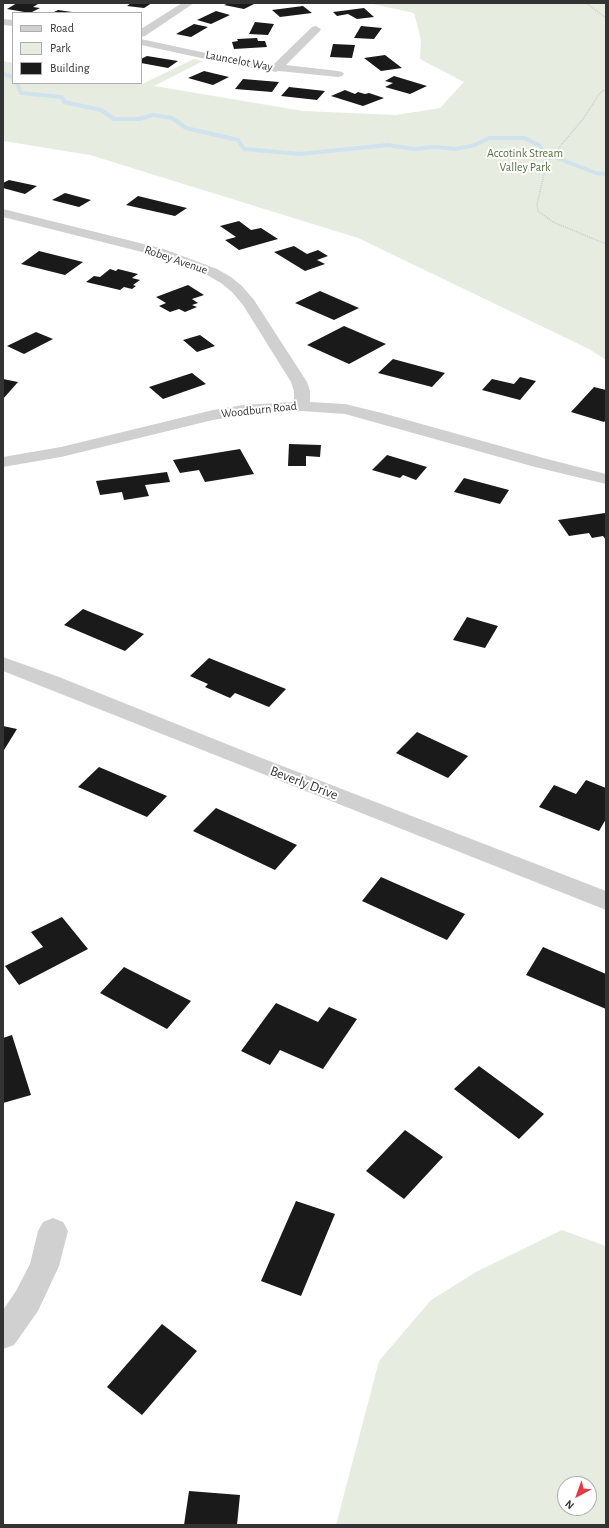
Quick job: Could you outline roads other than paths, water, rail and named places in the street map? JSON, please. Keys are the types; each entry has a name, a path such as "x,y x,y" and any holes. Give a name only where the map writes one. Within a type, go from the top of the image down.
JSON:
{"street":[{"path":"142,33 189,3"},
{"path":"275,69 316,29"},
{"name":"Launcelot Way","path":"142,42 243,64 275,69 338,74"},
{"name":"Robey Avenue","path":"3,213 158,252 212,272 226,280 237,289 249,303 299,382 302,391 302,406"},
{"name":"Woodburn Road","path":"3,462 61,452 213,415 272,407 302,406 345,409 541,463 606,479"},
{"name":"Beverly Drive","path":"3,664 606,901"},
{"path":"3,1335 27,1302 44,1266 53,1231"}],"waterway":[{"path":"3,74 12,77"},
{"path":"17,84 21,93 62,97 64,102 101,110 114,119 139,119 153,115 172,118 186,128 238,140 244,149 300,154 388,145 413,149 436,147 455,149 475,145 489,138 525,138 540,146 544,153 596,173 606,174"}],"park label":[{"name":"Accotink Stream Valley Park","path":"525,160"}]}
